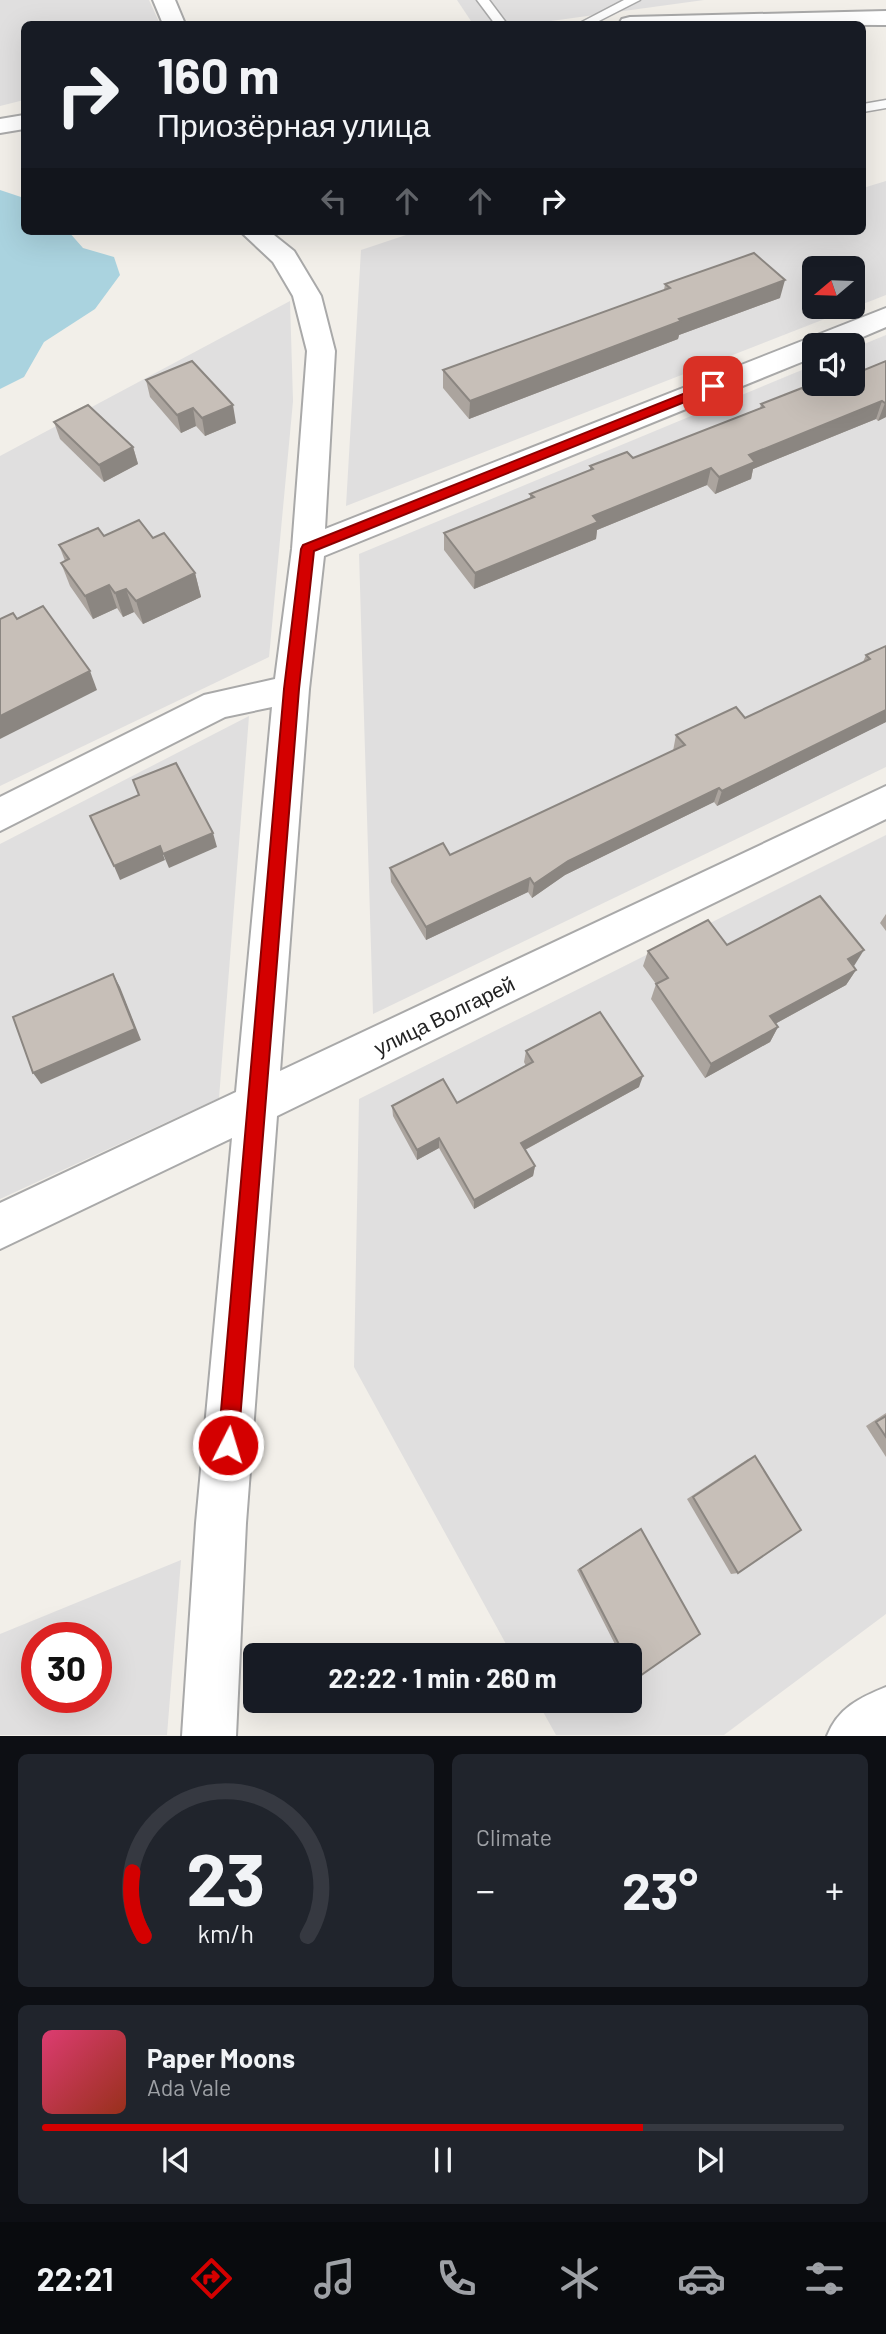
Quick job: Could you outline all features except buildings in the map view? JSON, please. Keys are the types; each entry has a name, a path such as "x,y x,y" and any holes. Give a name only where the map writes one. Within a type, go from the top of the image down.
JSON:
{"street":[{"path":"164,0 173,21"},
{"path":"643,21 685,11 886,18"},
{"path":"0,126 21,122"},
{"path":"209,1735 221,1524 291,689 308,549 321,351 307,296 284,257 258,235"},
{"path":"845,333 886,317"},
{"path":"308,549 802,350"},
{"path":"0,815 218,705 291,689"},
{"name":"улица Волгарей","path":"0,1226 886,801"}],"lane":[{"path":"483,0 499,21"},
{"path":"590,21 634,0"},
{"path":"866,107 886,104"}],"shaded area":[{"path":"0,0 149,0 159,21 21,21 21,101 0,106"},
{"path":"457,0 704,0 551,21 471,21"},
{"path":"886,181 886,295 865,303 865,256 802,256 802,319 825,319 346,506 361,250 406,235 866,235 866,187"},
{"path":"290,301 293,401 269,657 0,786 0,456"},
{"path":"886,335 886,767 373,1014 359,554 802,370 802,396 865,396 865,344"},
{"path":"249,716 219,1098 0,1199 0,844"},
{"path":"886,835 886,1614 724,1735 556,1735 544,1713 642,1713 642,1643 505,1643 354,1367 359,1099"},
{"path":"181,1560 167,1735 0,1735 0,1634 21,1625 21,1713 112,1713 112,1622 29,1622"}],"water":[{"path":"0,190 21,197 21,235 72,235 83,248 114,257 120,275 95,309 44,342 24,377 0,389"}],"route":[{"path":"228,1445 291,689 308,549 713,386"}]}
